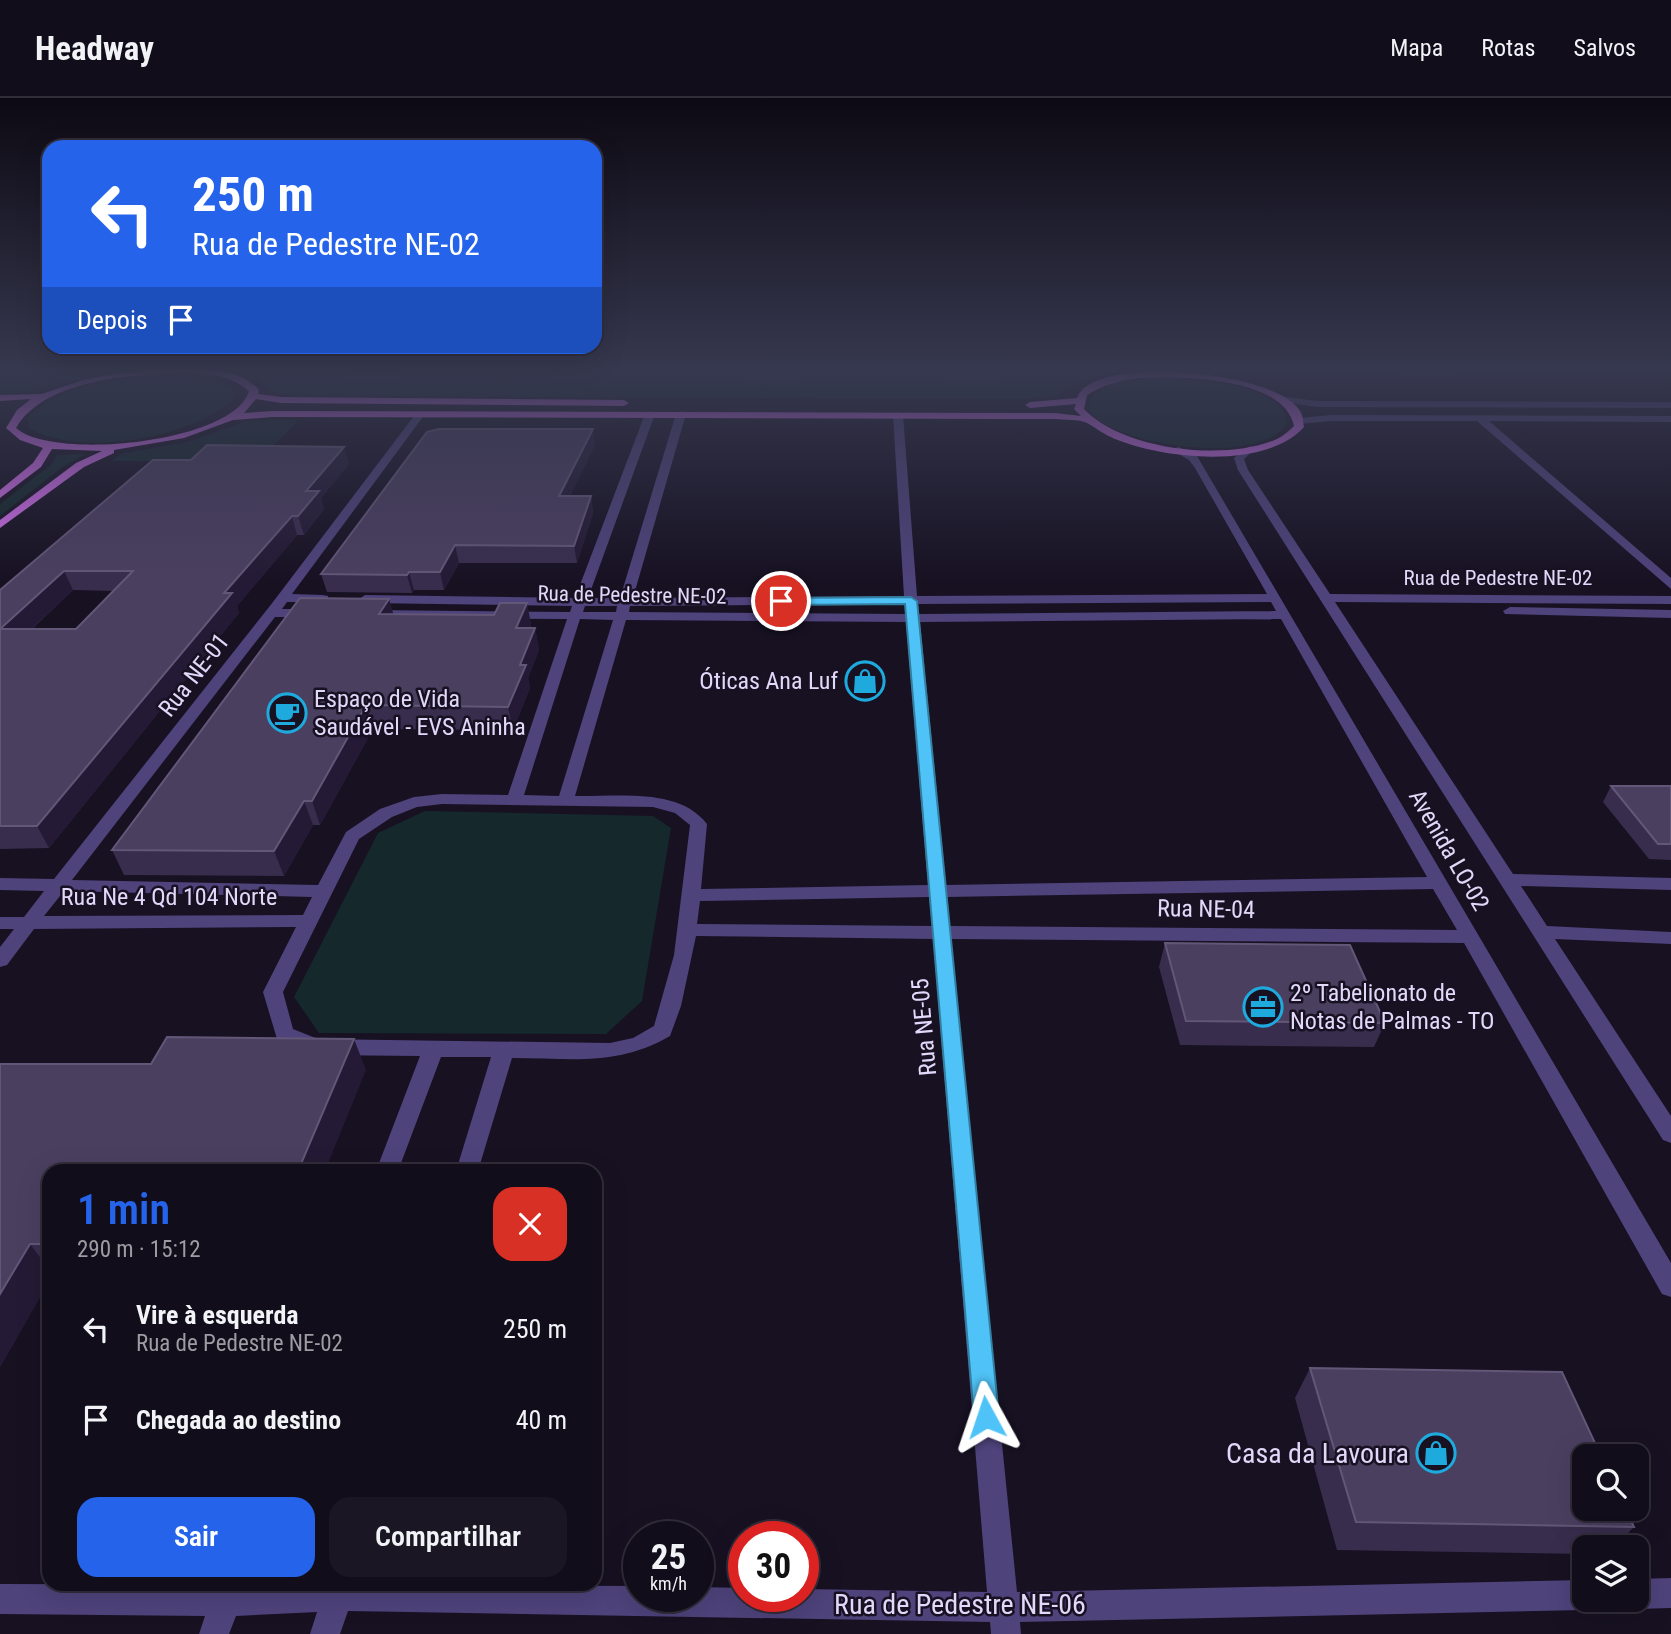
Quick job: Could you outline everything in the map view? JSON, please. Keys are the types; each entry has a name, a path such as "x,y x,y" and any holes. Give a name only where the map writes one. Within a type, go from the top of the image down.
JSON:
{"main road":[{"path":"25,439 50,446 86,448 130,445 162,439"},
{"path":"1124,439 1175,449 1222,452 1250,449 1285,439"},
{"path":"0,525 80,465 130,445"},
{"path":"0,495 37,465 50,446"}],"street":[{"name":"Rua NE-01","path":"0,960 272,613 402,439"},
{"path":"515,799 578,609 641,439"},
{"path":"566,800 674,439"},
{"name":"Rua NE-05","path":"900,439 912,609 1005,1620"},
{"path":"1503,439 1671,585"},
{"name":"Avenida LO-02","path":"1175,449 1189,455 1198,464 1671,1286"},
{"name":"Avenida LO-02","path":"1250,449 1239,458 1242,470 1671,1134"},
{"name":"Rua de Pedestre NE-02","path":"283,598 578,609 622,617 1275,598"},
{"name":"Rua de Pedestre NE-02","path":"1328,603 1671,600"},
{"name":"Rua de Pedestre NE-02","path":"355,614 578,609 626,602 1285,615"},
{"name":"Rua de Pedestre NE-02","path":"1328,603 1671,614"},
{"path":"272,613 327,613"},
{"path":"442,799 566,800 653,802 681,809 699,824 687,930 674,1004 663,1031 638,1045 610,1051 316,1047 284,1034 273,992 352,836 386,813 414,802 442,799"},
{"path":"1507,880 1671,884"},
{"name":"Rua NE-04","path":"938,891 1440,883"},
{"path":"0,884 60,886"},
{"name":"Rua Ne 4 Qd 104 Norte","path":"60,886 325,891"},
{"path":"691,895 938,891"},
{"name":"Rua Ne 4 Qd 104 Norte","path":"30,922 309,921"},
{"path":"0,923 30,922"},
{"path":"687,930 942,931"},
{"name":"Rua NE-04","path":"942,931 1471,937"},
{"path":"1541,932 1671,938"},
{"path":"390,1164 433,1049"},
{"path":"469,1164 504,1049"},
{"name":"Rua de Pedestre NE-06","path":"0,1599 284,1591"},
{"path":"326,1634 339,1591"},
{"name":"Rua de Pedestre NE-06","path":"361,1591 1005,1620 1572,1596"},
{"path":"214,1634 229,1592"},
{"path":"1649,1594 1671,1593"}],"green space":[{"path":"58,439 139,439 104,442 75,442"},
{"path":"198,439 280,439 256,462 111,461 123,453"},
{"path":"1143,439 1267,439 1249,445 1220,448"},
{"path":"85,454 61,468 0,516 0,504 52,464 57,455"},
{"path":"425,811 653,816 671,828 642,1001 606,1034 319,1033 294,997 378,833"}],"building":[{"path":"422,439 588,439 559,496 591,496 574,546 455,545 440,572 409,572 407,575 321,574"},
{"path":"207,445 344,447 306,491 319,491 298,516 292,516 224,593 232,593 37,826 0,826 0,629 0,590 153,460 191,460","holes":["64,571 133,571 76,629 0,629"]},
{"path":"300,598 389,599 379,614 494,615 500,603 527,603 516,628 535,628 520,665 526,665 508,707 366,705 312,801 304,801 274,851 112,850"},
{"path":"1611,786 1671,786 1671,844 1658,844"},
{"name":"2º Tabelionato de Notas de Palmas - TO","path":"1165,943 1350,945 1385,1023 1186,1021"},
{"path":"167,1037 354,1039 301,1164 42,1164 42,1244 30,1244 0,1294 0,1064 151,1064"},
{"name":"Casa da Lavoura","path":"1310,1368 1562,1372 1595,1444 1572,1444 1572,1521 1631,1521 1634,1527 1356,1522"}],"place":[{"name":"Óticas Ana Luf","path":"865,681"},
{"name":"Espaço de Vida Saudável - EVS Aninha","path":"287,713"},
{"name":"2º Tabelionato de Notas de Palmas - TO","path":"1263,1007"},
{"name":"Casa da Lavoura","path":"1436,1453"}],"route":[{"path":"781,601 911,601 986,1417"}]}
